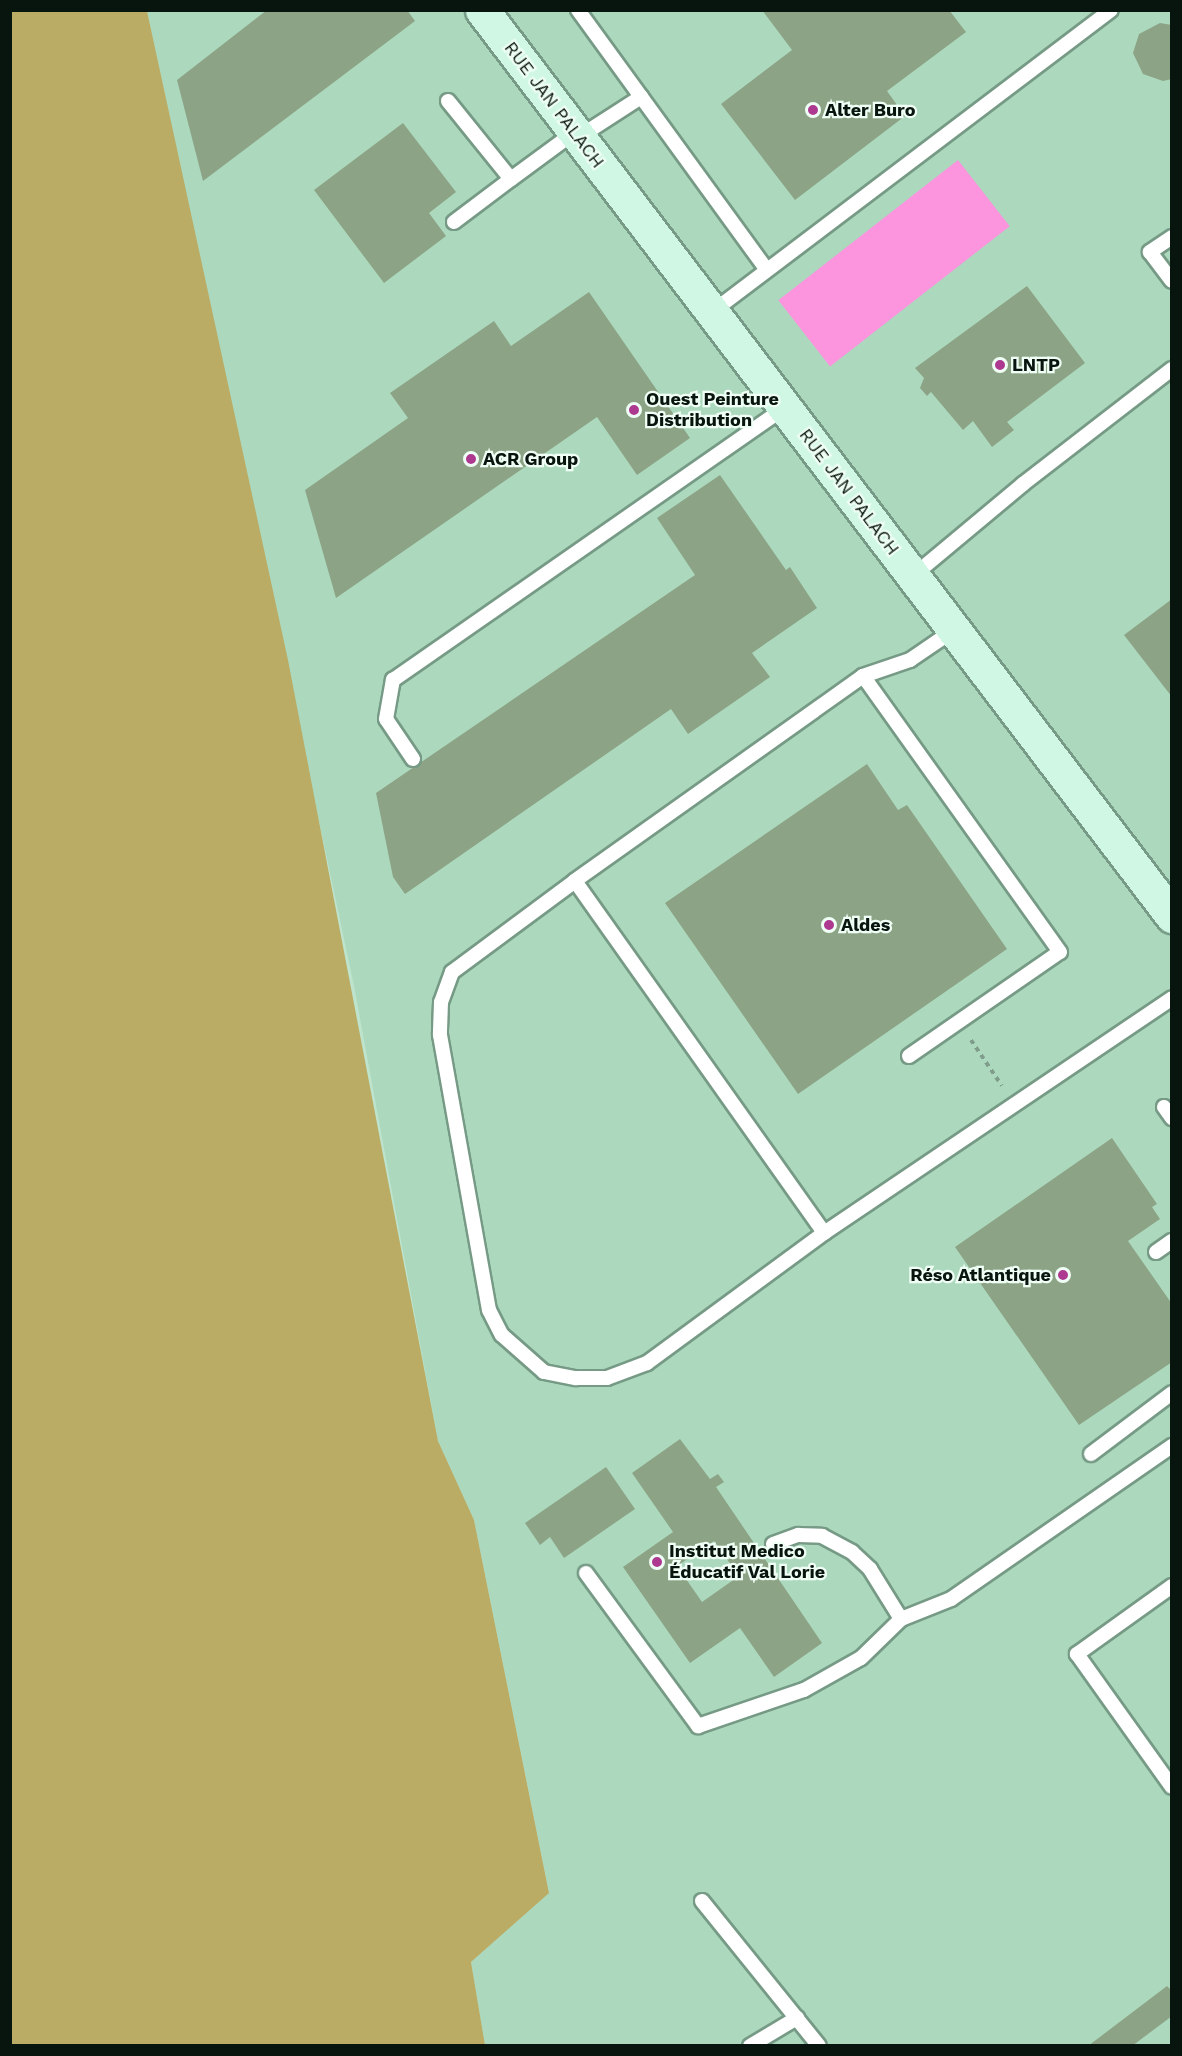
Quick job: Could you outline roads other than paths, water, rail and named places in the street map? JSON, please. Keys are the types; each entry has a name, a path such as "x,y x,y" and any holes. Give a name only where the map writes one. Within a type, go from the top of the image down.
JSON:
{"street":[{"name":"RUE JAN PALACH","path":"482,10 1172,916"}],"lane":[{"path":"578,10 767,270"},
{"path":"712,312 1111,10"},
{"path":"454,222 511,179 577,135 641,97"},
{"path":"448,101 511,179"},
{"path":"1172,237 1150,252 1172,281"},
{"path":"913,576 1023,484 1172,369"},
{"path":"413,759 386,719 393,680 785,408"},
{"path":"954,630 910,660 863,676 574,881 452,972 441,1002 440,1035 489,1310 502,1335 544,1372 576,1378 607,1378 647,1363 824,1233 1172,998"},
{"path":"863,676 1060,952 909,1056"},
{"path":"574,881 824,1233"},
{"path":"1156,1252 1172,1241"},
{"path":"1091,1454 1172,1393"},
{"path":"586,1573 698,1726 804,1690 861,1658 901,1618 951,1599 1172,1446"},
{"path":"773,1544 798,1535 822,1536 852,1552 870,1569 901,1618"},
{"path":"1172,1586 1077,1654 1172,1787"},
{"path":"702,1901 819,2046"},
{"path":"750,2046 797,2018"}],"place":[{"name":"Alter Buro","path":"813,110"},
{"name":"LNTP","path":"1000,365"},
{"name":"Ouest Peinture Distribution","path":"634,410"},
{"name":"ACR Group","path":"471,459"},
{"name":"Aldes","path":"829,925"},
{"name":"Réso Atlantique","path":"1063,1275"},
{"name":"Institut Medico Éducatif Val Lorie","path":"657,1562"}]}
